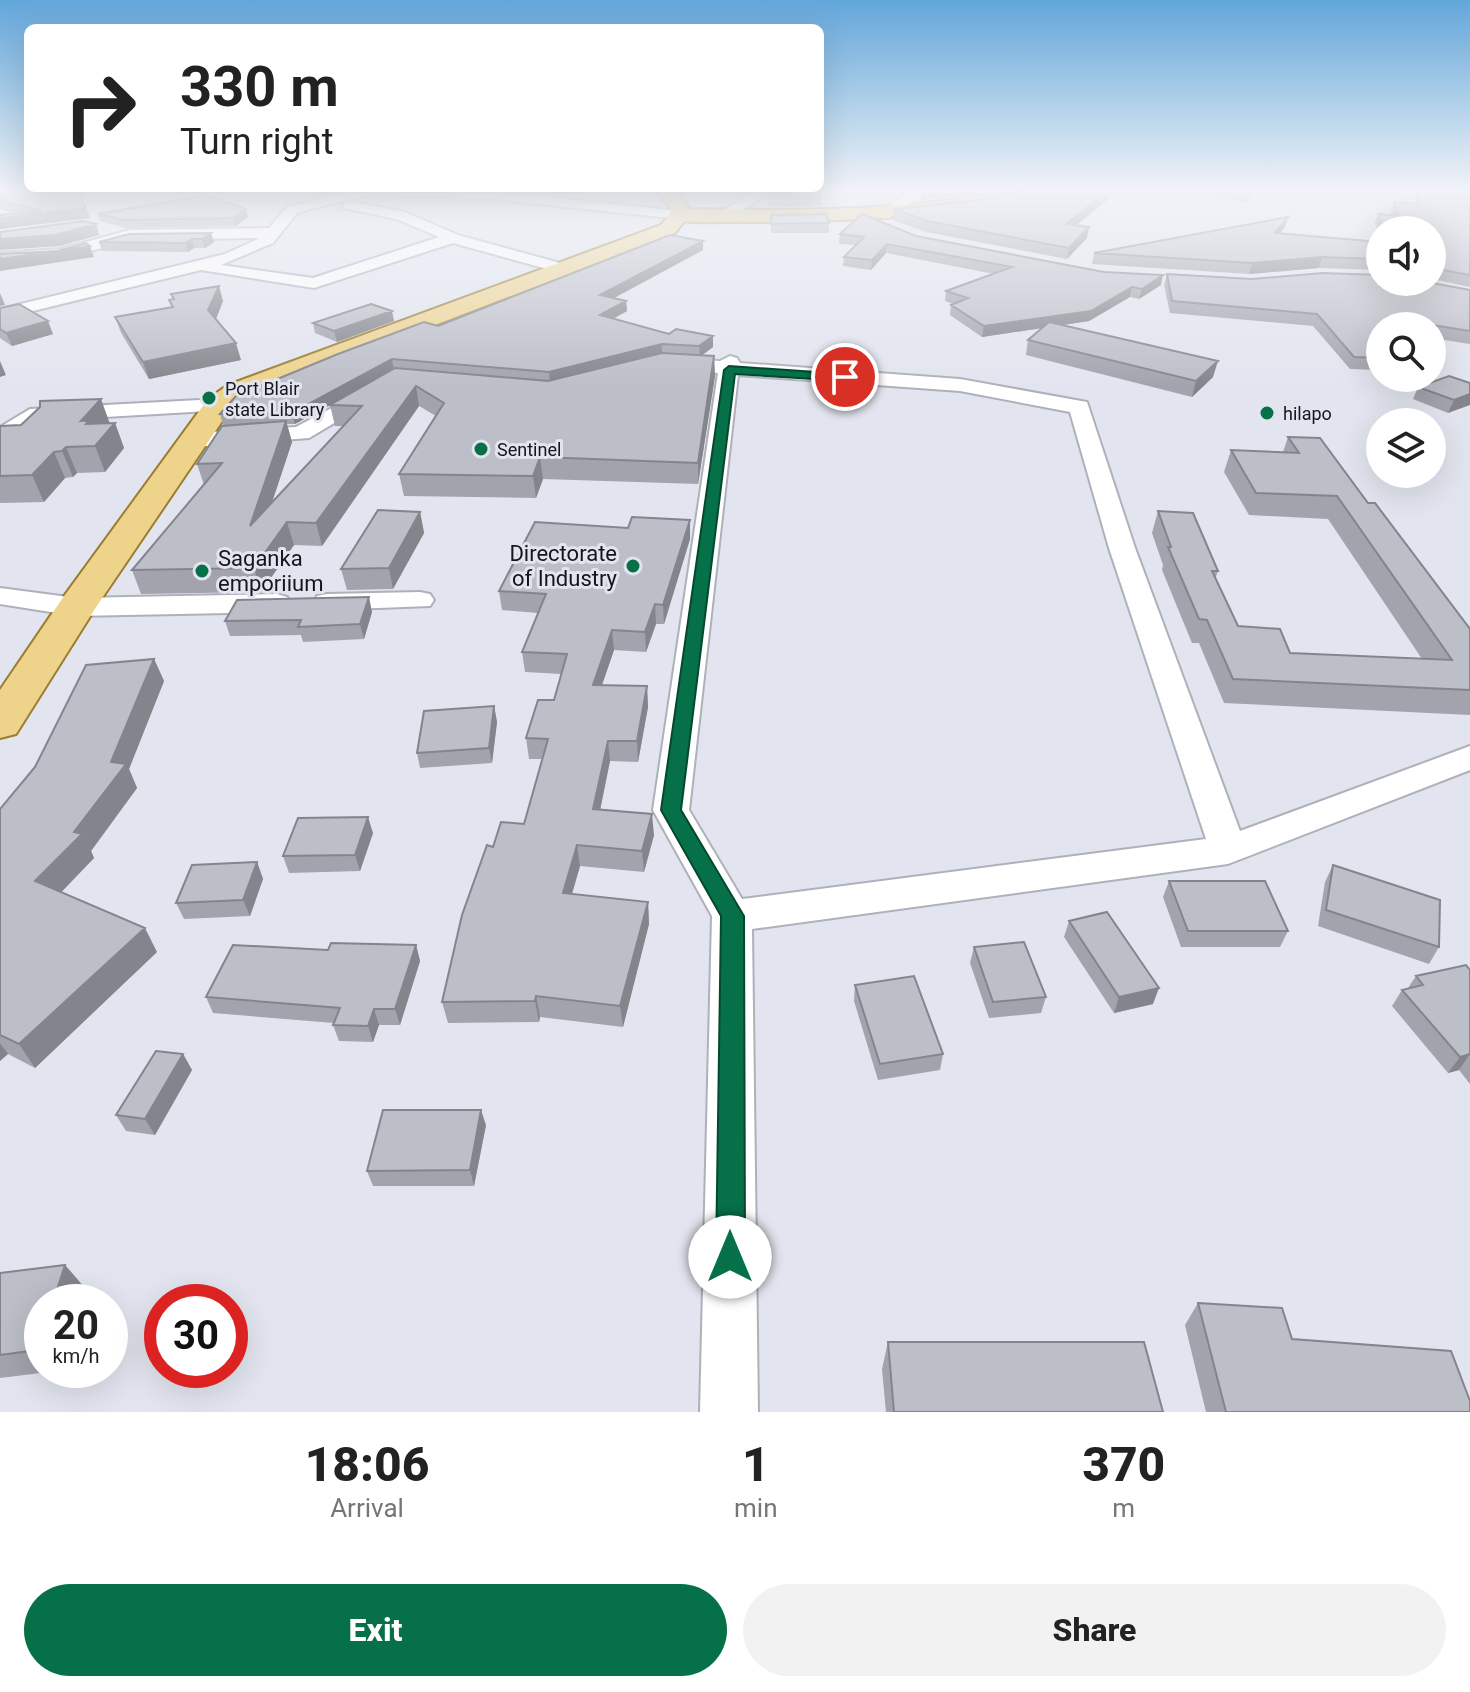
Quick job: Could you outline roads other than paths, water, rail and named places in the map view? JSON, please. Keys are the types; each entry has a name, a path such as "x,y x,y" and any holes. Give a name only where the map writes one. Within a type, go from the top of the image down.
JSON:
{"main road":[{"path":"0,724 76,607 218,405 238,391 601,255"}],"street":[{"path":"0,258 47,255"},
{"path":"0,314 201,267 234,255"},
{"path":"201,267 314,283 401,255"},
{"path":"514,255 565,269"},
{"path":"649,367 663,363 730,366 960,385 1079,407 1122,548 1228,850"},
{"path":"729,1412 732,916 671,810 730,366"},
{"path":"194,440 301,433 394,379"},
{"path":"0,437 30,415 218,405"},
{"path":"0,596 76,607 420,600"},
{"path":"732,916 1228,850 1470,757"}],"place":[{"name":"Port Blair state Library","path":"209,398"},
{"name":"hilapo","path":"1267,413"},
{"name":"Sentinel","path":"481,449"},
{"name":"Directorate of Industry","path":"633,566"},
{"name":"Saganka emporiium","path":"202,571"}]}
